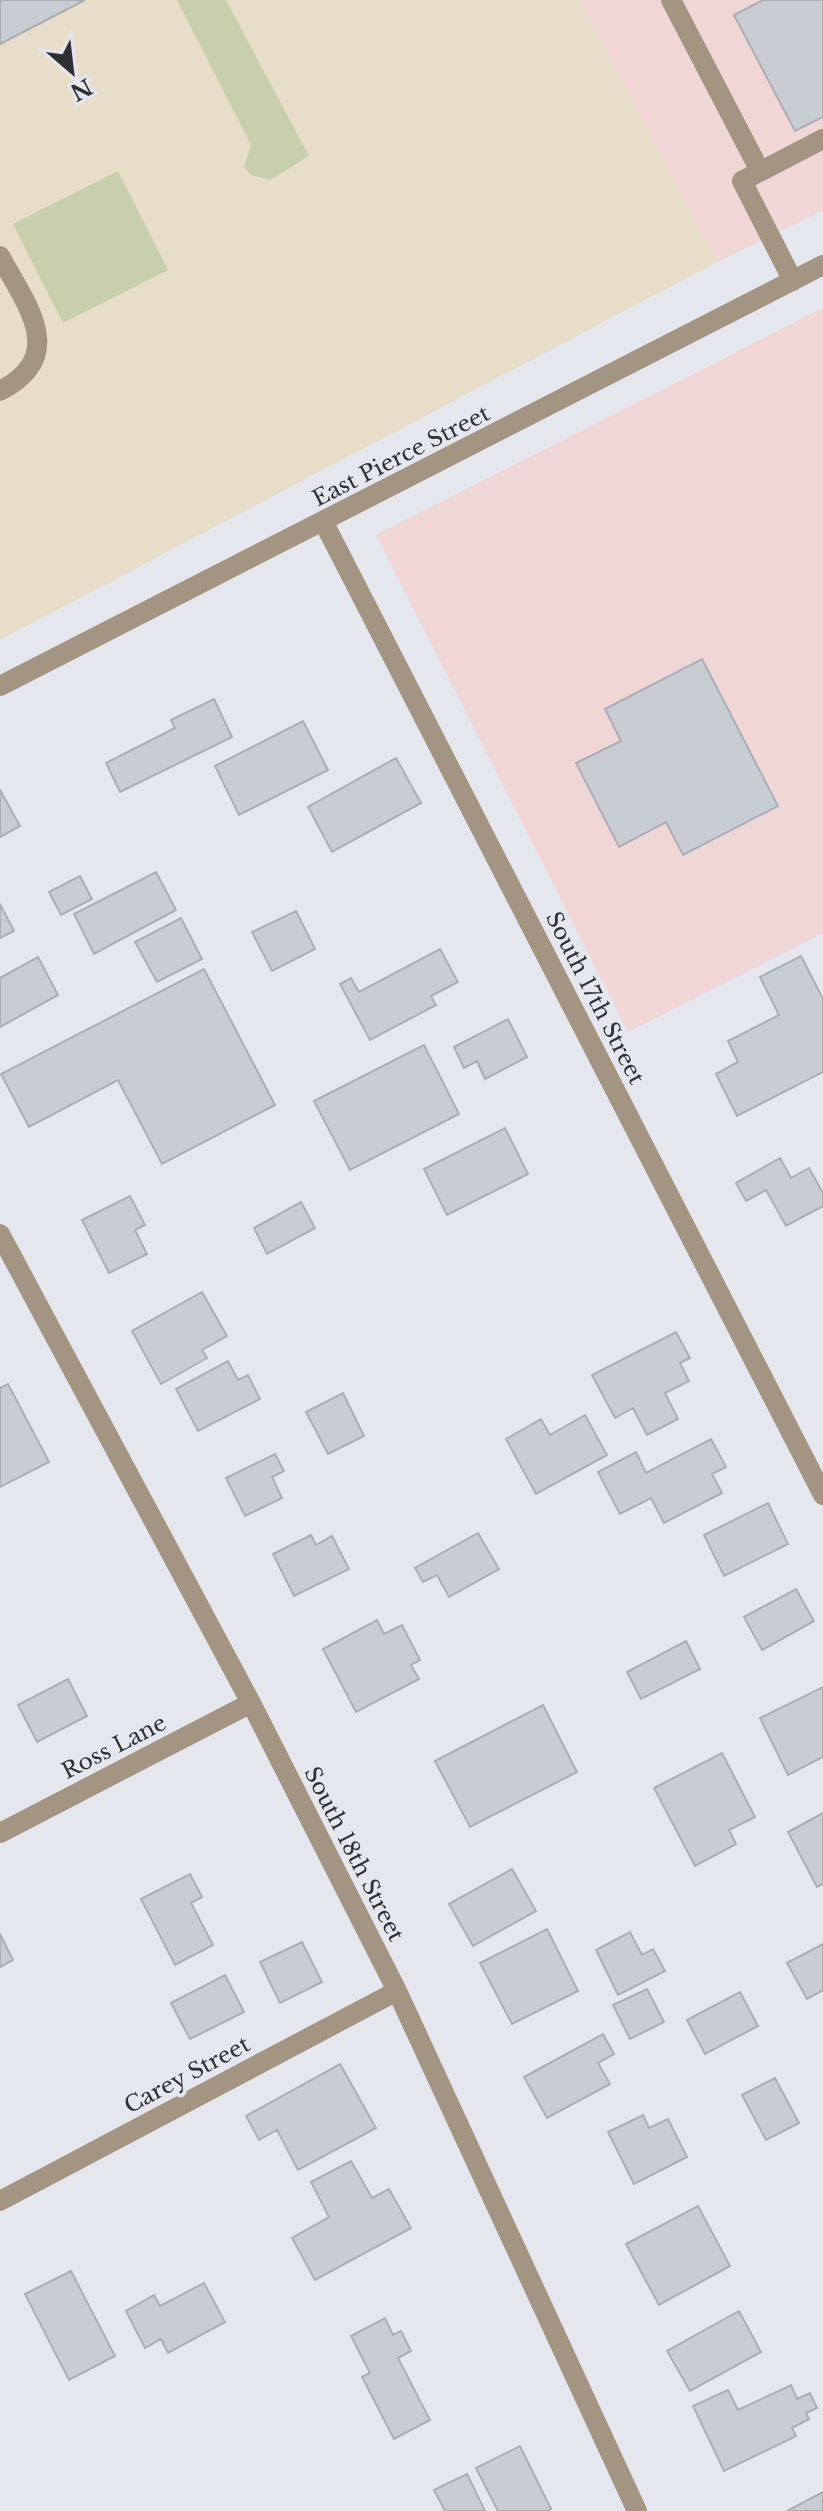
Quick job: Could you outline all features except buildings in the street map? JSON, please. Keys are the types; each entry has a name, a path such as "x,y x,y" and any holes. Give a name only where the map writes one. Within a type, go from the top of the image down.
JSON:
{"street":[{"path":"671,0 760,171"},
{"path":"793,281 742,181 823,139"},
{"path":"0,256 38,326 40,339 33,365 0,391"},
{"name":"East Pierce Street","path":"0,686 324,523 823,265"},
{"name":"South 17th Street","path":"324,523 823,1495"},
{"name":"South 18th Street","path":"0,1234 6,1259 251,1703 397,1991 637,2511"},
{"name":"Ross Lane","path":"0,1833 251,1703"},
{"name":"Carey Street","path":"0,2201 397,1991"}],"shaded area":[{"path":"0,0 579,0 717,262 0,640"},
{"path":"579,0 823,0 823,210 717,262"},
{"path":"823,308 823,933 628,1032 376,535"}],"green space":[{"path":"177,0 226,0 309,156 270,180 251,175 244,167 251,145"},
{"path":"118,171 168,270 63,323 13,224"}]}
